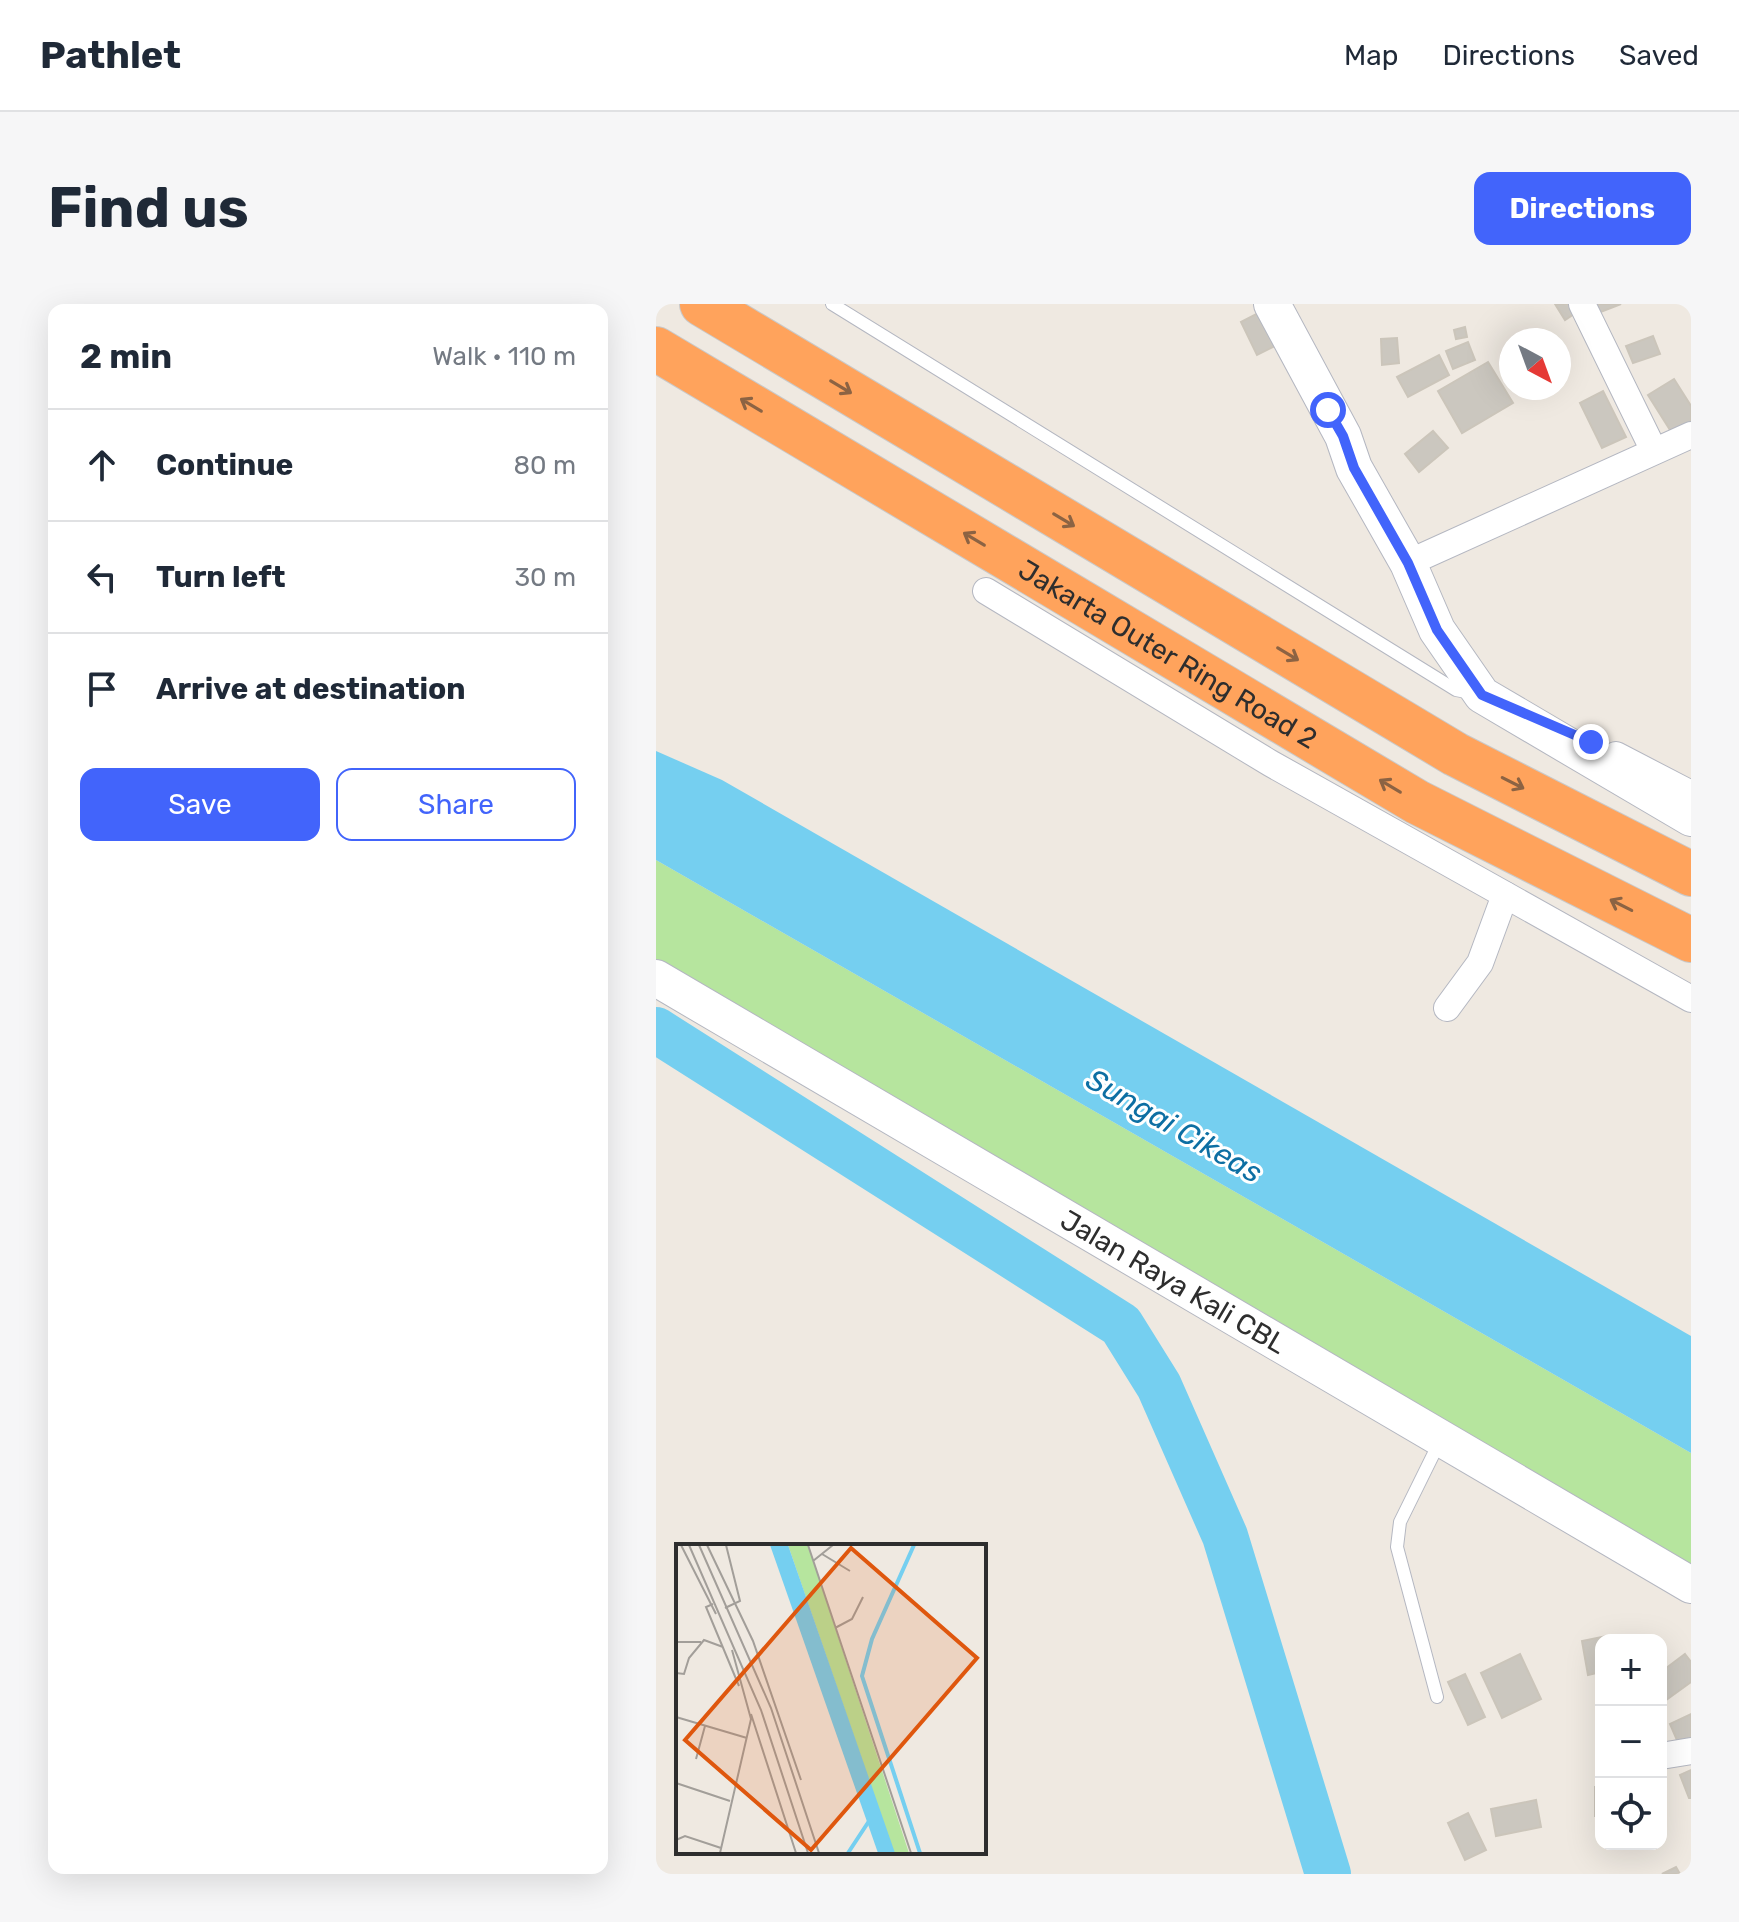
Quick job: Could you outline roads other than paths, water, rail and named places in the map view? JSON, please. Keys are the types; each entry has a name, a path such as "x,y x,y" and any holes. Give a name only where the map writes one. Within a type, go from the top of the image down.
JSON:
{"highway":[{"path":"702,304 1455,754 1691,874"},
{"name":"Jakarta Outer Ring Road 2","path":"656,349 1417,802 1691,940"}],"main road":[{"path":"1272,304 1343,436 1354,468 1408,563 1437,630 1482,695 1691,818"},
{"name":"Jalan Raya Kali CBL","path":"656,978 1691,1585"}],"street":[{"path":"1582,304 1654,451"},
{"path":"1408,563 1691,435"},
{"path":"986,591 1270,763 1691,999"},
{"path":"1482,695 1591,742 1691,794"},
{"path":"1447,1008 1480,963 1505,895"},
{"path":"1667,1755 1691,1751"}],"lane":[{"path":"832,304 1456,690 1482,695"},
{"path":"1437,1697 1397,1547 1400,1522 1442,1438"}],"water":[{"name":"Sungai Cikeas","path":"656,751 722,780 1691,1336 1691,1453 656,860"}],"waterway":[{"path":"656,1030 1121,1325 1159,1386 1225,1536 1328,1874"}]}
